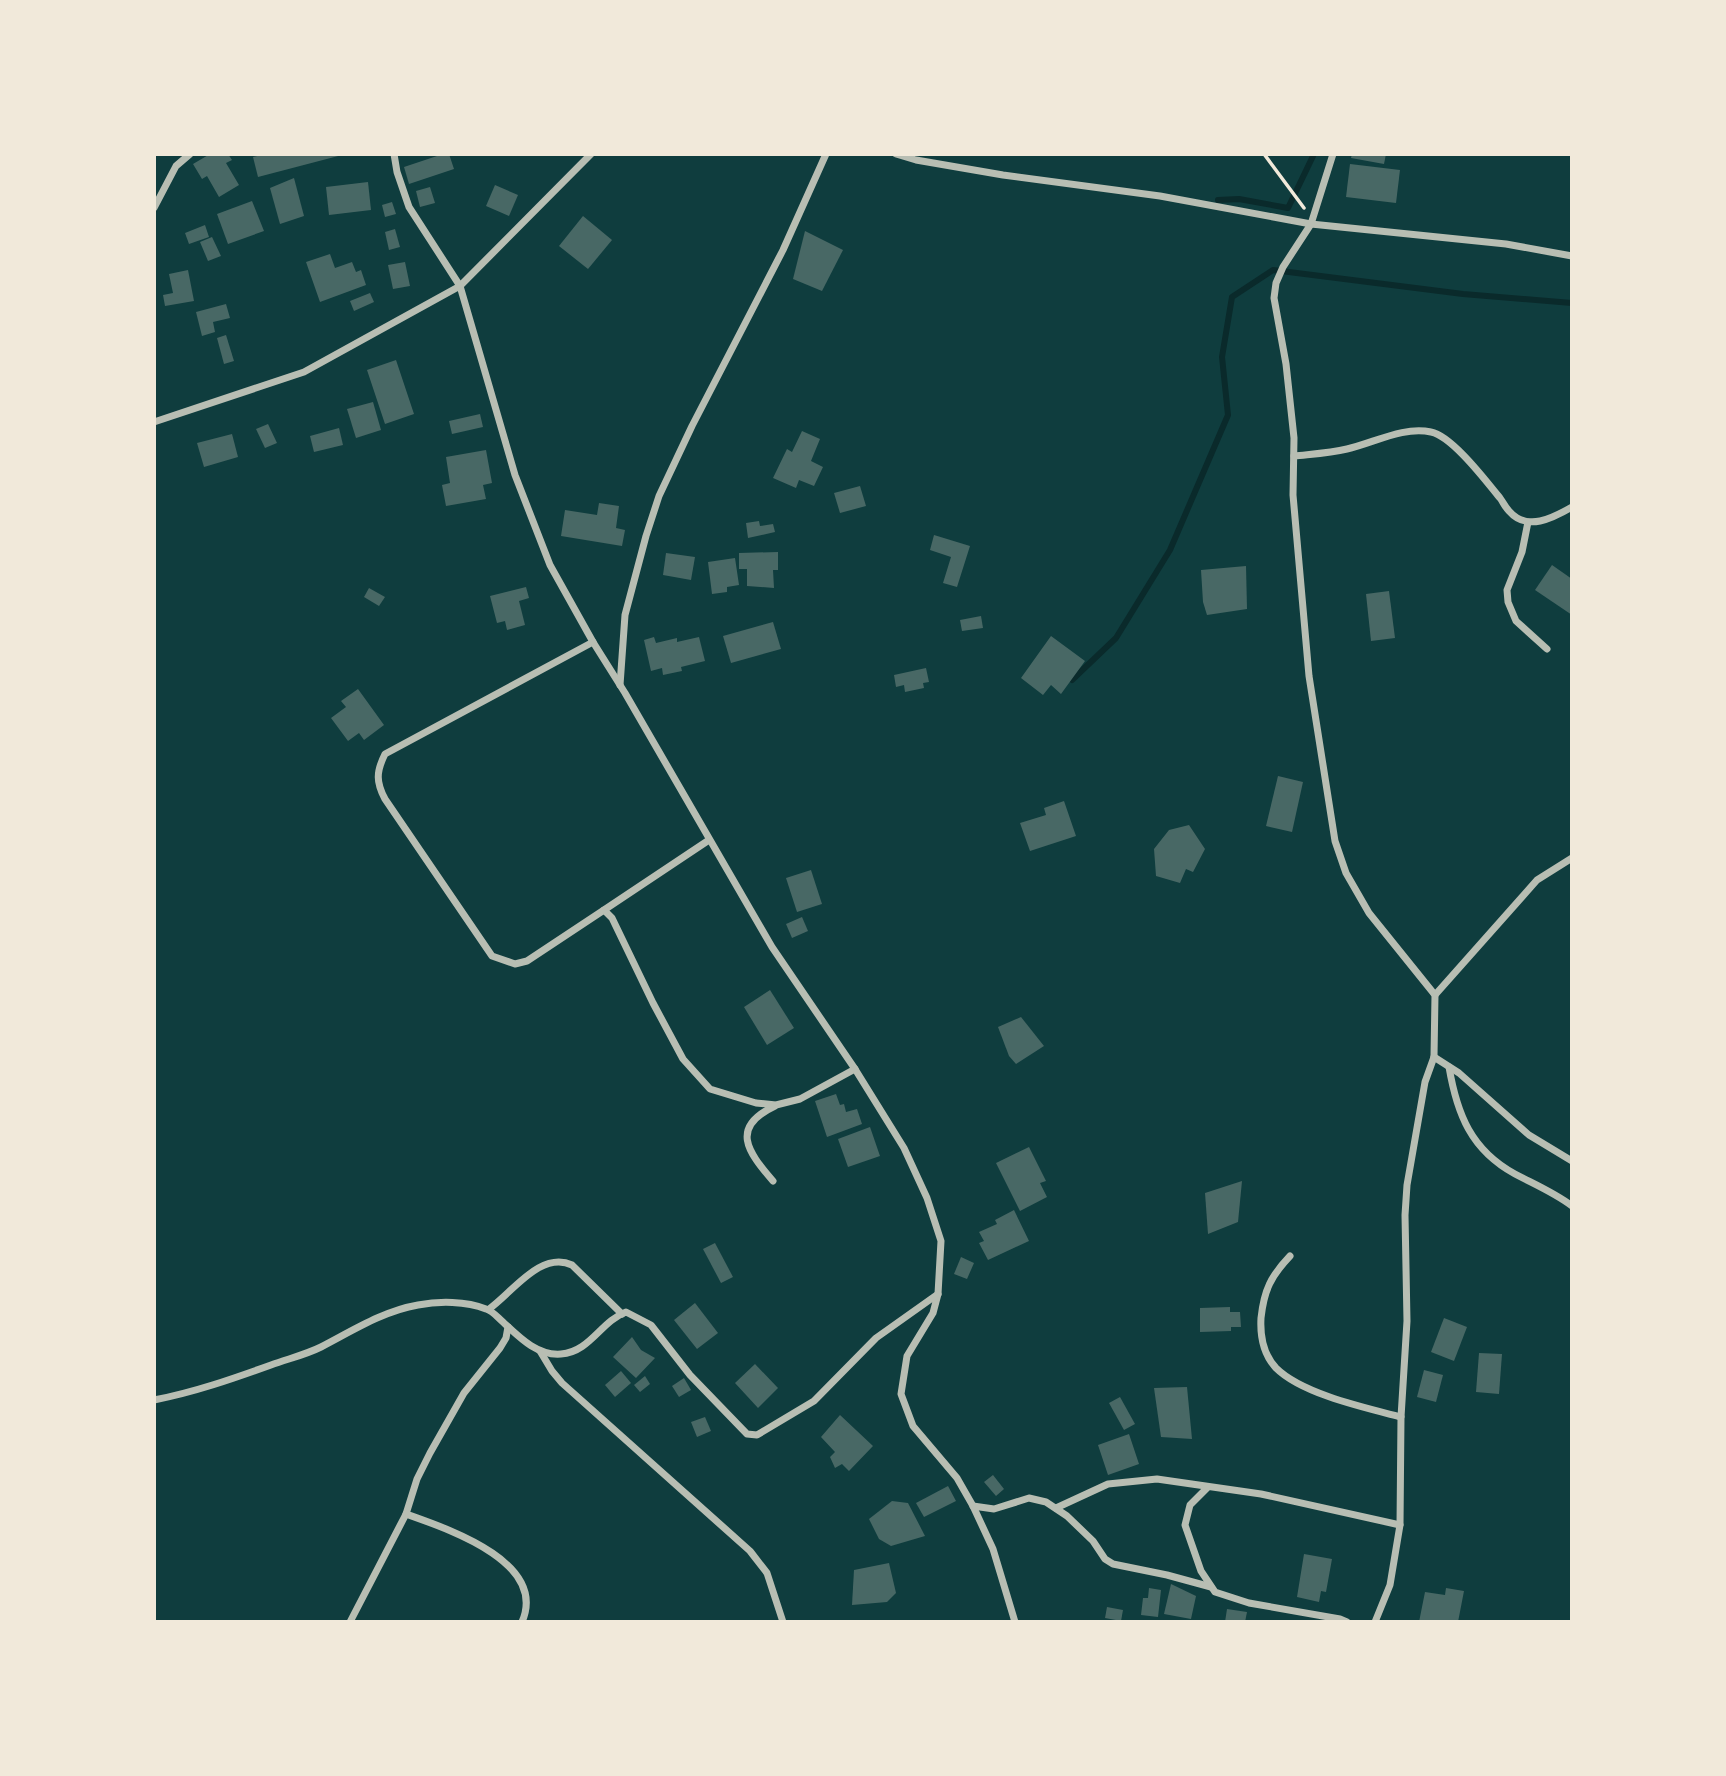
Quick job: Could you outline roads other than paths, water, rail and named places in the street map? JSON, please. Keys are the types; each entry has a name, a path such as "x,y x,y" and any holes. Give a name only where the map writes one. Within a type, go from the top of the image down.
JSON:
{"street":[{"path":"154,208 176,166 190,154"},
{"path":"394,154 409,207 460,286 515,475 550,565 772,947 855,1069 904,1148 927,1198 941,1241 938,1294 933,1313 907,1356 901,1394 913,1426 957,1478 973,1506 993,1549 1015,1622"},
{"path":"154,422 304,372 460,286 591,154"},
{"path":"620,686 625,615 659,496 783,250 826,154"},
{"path":"896,154 1003,175 1160,196 1311,221 1506,244 1572,257"},
{"path":"1333,154 1311,221 1283,267 1276,283 1274,298 1286,364 1294,438 1293,495 1309,676 1335,841 1346,873 1369,913 1435,995 1434,1057 1425,1082 1406,1195 1406,1331 1399,1525 1390,1586 1375,1622"},
{"path":"1294,456 1347,449 1416,430 1434,432 1466,458 1510,513 1528,522 1538,522 1557,516 1572,507"},
{"path":"1528,522 1522,552 1507,590 1508,602 1516,621 1547,649"},
{"path":"593,642 385,754 377,769 378,785 385,799 492,956 515,964 527,961 709,840"},
{"path":"1435,995 1537,880 1572,858"},
{"path":"604,909 621,936 683,1059 710,1089 746,1101 776,1105"},
{"path":"1434,1057 1529,1135 1572,1161"},
{"path":"1449,1067 1457,1104 1477,1145 1501,1165 1572,1206"},
{"path":"773,1181 753,1156 747,1137 751,1122 761,1112 800,1099 855,1069"},
{"path":"1290,1256 1273,1275 1266,1289 1260,1332 1265,1352 1276,1368 1307,1389 1401,1417"},
{"path":"489,1310 547,1263 563,1261 572,1265 622,1314"},
{"path":"154,1400 193,1393 251,1373 319,1348 352,1329 388,1314 418,1305 463,1303 489,1310 533,1348 562,1354 580,1349 613,1317 626,1312 651,1325 690,1375 747,1434 757,1435 814,1401 876,1338 938,1294"},
{"path":"350,1622 406,1514 429,1452 464,1394 500,1348 508,1327"},
{"path":"540,1350 562,1383 750,1551 767,1573 783,1622"},
{"path":"1056,1508 1090,1491 1119,1482 1157,1479 1261,1494 1399,1525"},
{"path":"1207,1488 1190,1505 1185,1525 1191,1545 1215,1592 1249,1603 1347,1622"},
{"path":"973,1506 994,1508 1029,1498 1046,1502 1079,1527 1105,1559 1113,1564 1211,1587"},
{"path":"406,1514 463,1536 500,1557 519,1576 526,1593 527,1611 522,1622"}],"waterway":[{"path":"1218,200 1239,199 1288,208 1314,154"},
{"path":"1072,680 1116,638 1170,550 1228,415 1222,357 1232,297 1273,270 1463,294 1572,303"}]}
